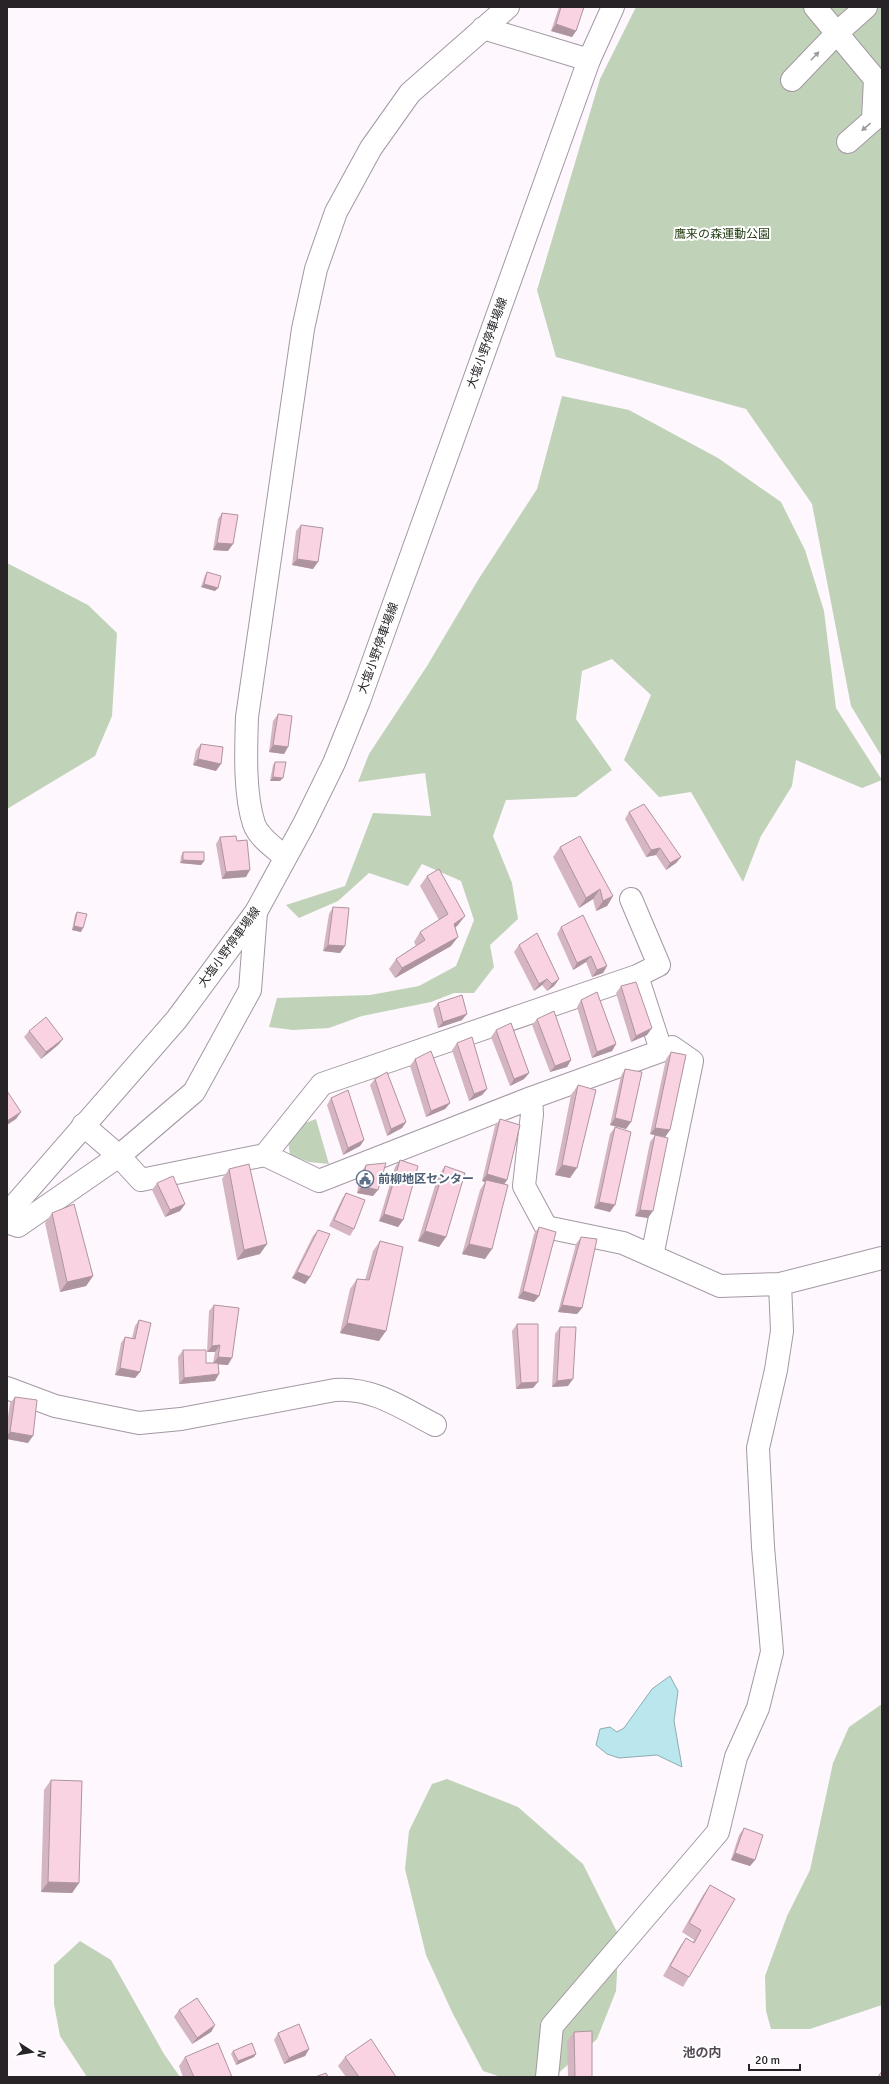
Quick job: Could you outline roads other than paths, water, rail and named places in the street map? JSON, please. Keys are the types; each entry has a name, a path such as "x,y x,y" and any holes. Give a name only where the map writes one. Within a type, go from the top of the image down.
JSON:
{"street":[{"path":"285,857 264,839 254,825 246,768 247,717 303,329 316,269 336,212 371,148 410,93 508,7"},
{"name":"大塩小野停車場線","path":"7,1214 177,1019 256,912 334,763 359,701 589,60 613,7"},
{"path":"815,7 879,79 873,120 848,142"},
{"path":"792,80 838,32 866,7"},
{"path":"483,28 589,60"},
{"path":"264,1155 322,1084 637,976 659,965 631,899"},
{"path":"7,1222 18,1226 119,1156 194,1092 250,990 256,912"},
{"path":"637,976 661,1050"},
{"path":"83,1125 119,1156 141,1180 264,1155 319,1181 531,1098 672,1047 692,1061 652,1256"},
{"path":"531,1098 532,1114 524,1186 546,1226 623,1243 720,1286 780,1284 882,1258"},
{"path":"547,2077 552,2026 718,1832 736,1757 758,1708 772,1652 763,1547 758,1448 776,1370 782,1331 780,1284"},
{"path":"7,1388 55,1406 139,1423 181,1419 335,1390 351,1389 378,1396 435,1425"}],"water":[{"path":"670,1676 678,1691 674,1721 682,1767 657,1755 619,1758 607,1754 596,1745 600,1729 610,1727 617,1732 624,1728 652,1689"}],"place":[{"name":"前柳地区センター","path":"365,1179"}],"district":[{"name":"池の内","path":"702,2052"}],"park label":[{"name":"鷹来の森運動公園","path":"722,234"}]}
